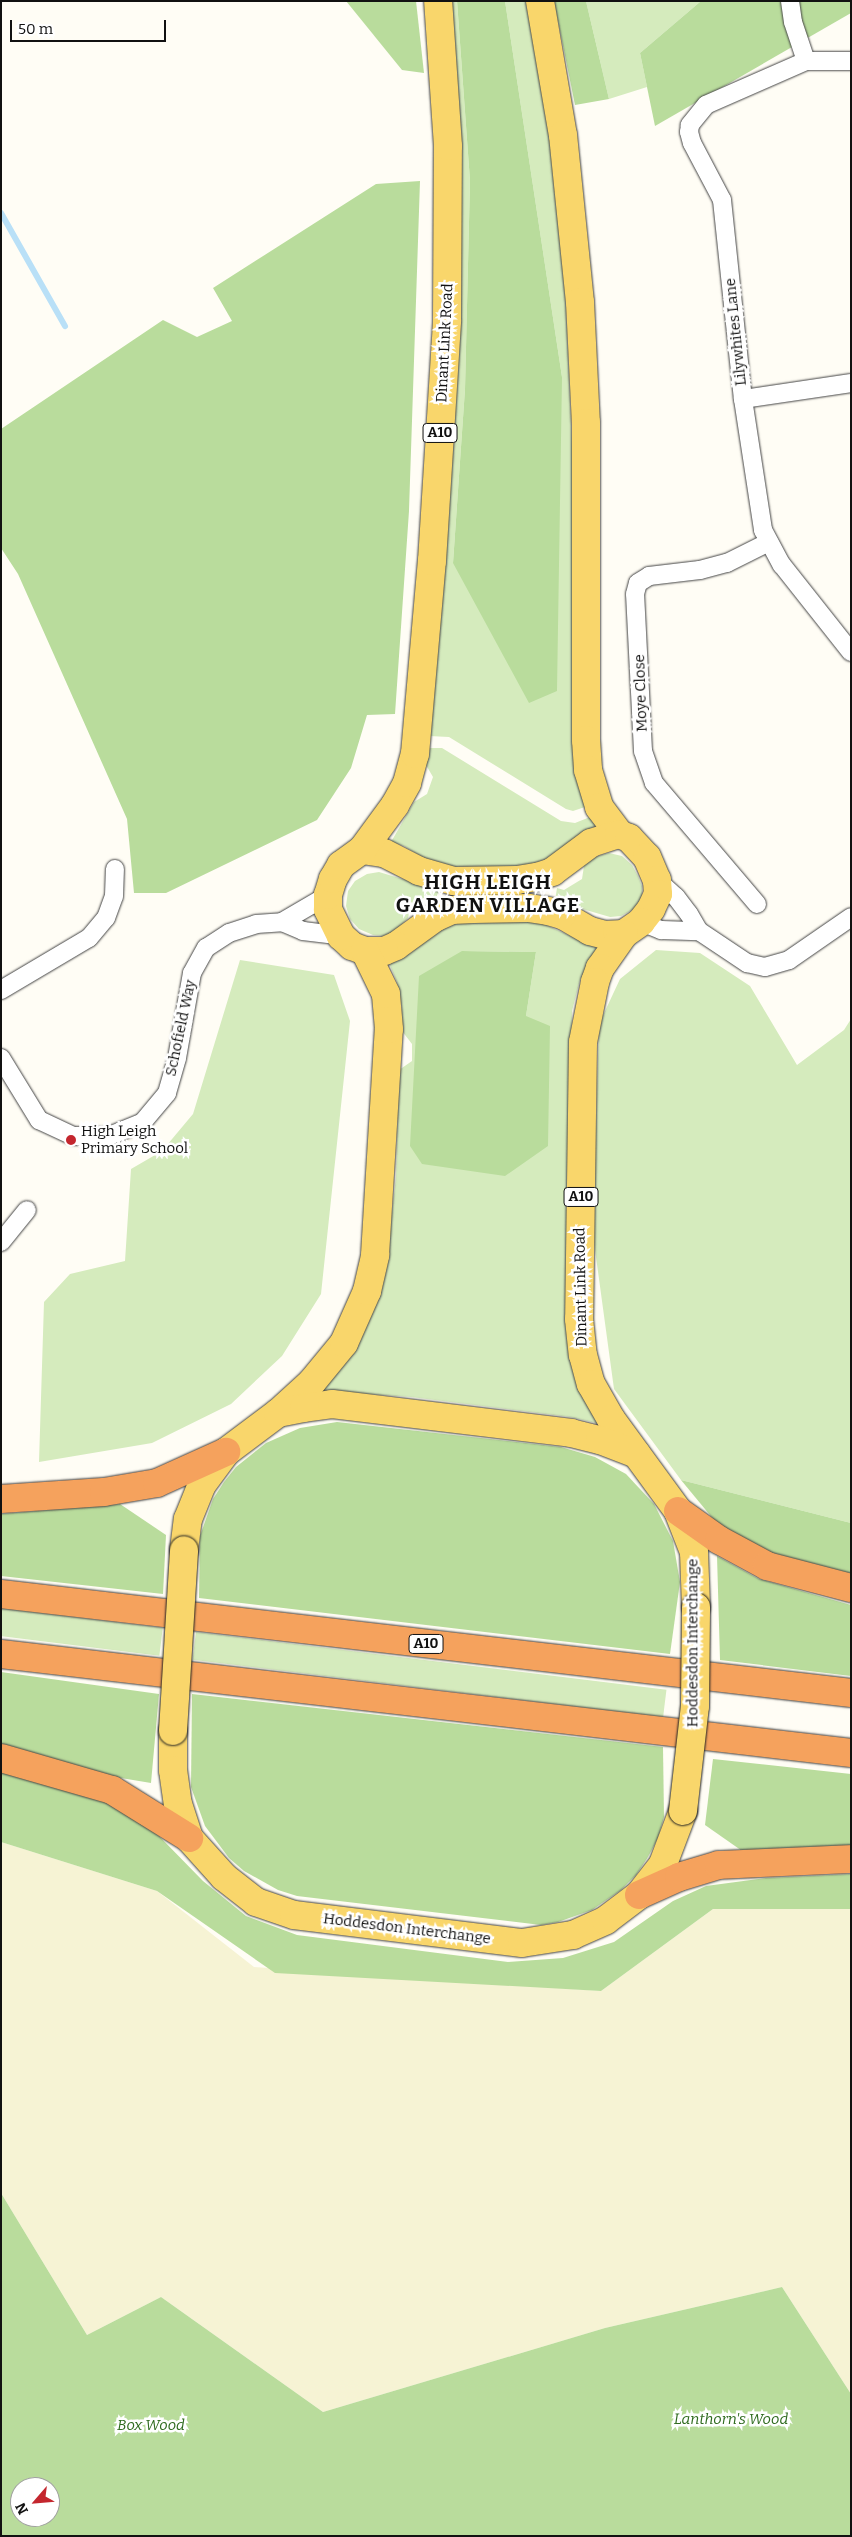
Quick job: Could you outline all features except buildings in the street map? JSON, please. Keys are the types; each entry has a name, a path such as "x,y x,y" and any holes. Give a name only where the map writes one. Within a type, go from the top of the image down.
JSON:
{"highway":[{"path":"1,1499 104,1492 157,1484 226,1452"},
{"path":"678,1511 720,1540 767,1566 851,1588"},
{"name":"A10","path":"1,1594 851,1693"},
{"path":"1,1654 851,1753"},
{"path":"1,1758 112,1790 190,1838"},
{"path":"639,1895 679,1877 719,1865 851,1859"}],"main road":[{"name":"Dinant Link Road","path":"328,895 333,879 341,865 362,850 395,805 407,783 415,754 432,562 448,271 448,146 438,1"},
{"path":"540,1 563,135 580,302 586,423 586,740 588,770 599,807 619,834 629,838 640,847 647,857 657,880"},
{"path":"362,850 384,853 419,871 454,881 517,880 537,878 552,872 592,843 619,834"},
{"name":"Dinant Link Road","path":"636,1454 610,1420 591,1384 583,1355 579,1319 583,1042 595,982 600,968 632,928 652,909 658,894 657,880"},
{"path":"328,895 328,910 341,936 352,946 365,951 384,951 396,946 436,917 452,910 473,908 528,908 548,911 562,915 590,931 605,935 632,928"},
{"name":"A10","path":"278,1413 312,1382 344,1343 367,1291 374,1255 389,1029 386,994 365,951"},
{"name":"Hoddesdon Interchange","path":"332,1404 571,1433 600,1440 636,1454 678,1511 694,1552 696,1607 696,1706 683,1811 663,1864 639,1895 606,1920 573,1935 522,1943 294,1915 256,1902 224,1877 190,1838 178,1804 173,1770 173,1731 184,1550 188,1519 201,1486 226,1452 278,1413 332,1404"}],"street":[{"path":"790,1 793,22 806,61 851,61"},
{"name":"Lilywhites Lane","path":"806,61 706,105 690,124 692,143 722,200 743,399 762,530 782,565 851,652"},
{"path":"743,399 851,383"},
{"name":"Moye Close","path":"757,904 654,783 643,751 635,594 638,583 649,576 700,570 727,563 769,542"},
{"path":"1,990 89,938 106,918 114,896 115,869"},
{"path":"657,880 680,903 699,931 747,963 765,967 789,960 851,917"},
{"name":"Schofield Way","path":"1,1058 39,1120 74,1136 109,1136 142,1123 167,1093 177,1058 192,973 206,948 229,932 256,924 282,922 328,895"},
{"name":"Schofield Way","path":"282,922 303,931 341,936"},
{"path":"632,928 699,931"},
{"path":"1,1242 27,1210"}],"shaded area":[{"path":"1,1842 157,1891 254,1967 601,1991 713,1909 851,1908 851,2394 782,2287 605,2328 323,2412 161,2297 87,2335 1,2193"}],"green space":[{"path":"346,1 416,1 424,73 402,70"},
{"path":"451,1 457,1 470,181 465,389 453,563 562,377 505,1 527,1 549,129 564,261 573,470 572,692 575,756 585,807 573,811 566,809 449,737 429,736"},
{"path":"457,1 505,1 562,377 557,691 529,703 453,563 465,389 470,181"},
{"path":"554,1 586,1 609,99 575,105"},
{"path":"586,1 701,1 640,53 647,87 609,99"},
{"path":"701,1 851,1 851,13 655,126 640,53"},
{"path":"420,181 409,511 395,714 367,715 351,768 317,820 166,893 134,893 127,819 18,574 1,548 1,429 163,320 197,337 232,321 213,288 376,184"},
{"path":"428,748 442,748 561,821 575,823 590,817 596,826 582,832 548,861 529,867 465,870 430,862 404,846 391,842 414,802 427,794 433,777 426,765"},
{"path":"609,853 622,856 632,865 638,876 642,886 642,896 634,909 621,916 610,917 555,901 557,888 564,890 582,879 584,866 591,858"},
{"path":"379,872 439,890 436,898 429,895 411,905 408,918 394,932 383,936 373,935 359,929 350,919 346,906 348,891 355,881 367,874"},
{"path":"537,921 597,948 580,980 572,1011 569,1166 600,1424 570,1417 411,1397 322,1391 387,1257 396,1177 399,1070 412,1061 412,1044 402,1031 402,1008 397,982 389,963 412,952 429,936 456,922","holes":["462,951 536,952 526,1016"]},
{"path":"656,950 700,953 750,986 797,1065 844,1030 851,1019 851,1523 681,1480 614,1389 593,1235 599,1024 620,979"},
{"path":"462,951 536,952 526,1016 550,1026 548,1146 505,1176 422,1164 410,1146 419,976"},
{"path":"240,960 334,975 350,1021 321,1294 282,1356 231,1404 152,1443 39,1462 44,1302 70,1274 125,1261 131,1169 162,1151 193,1114"},
{"path":"337,1422 561,1447 595,1457 626,1474 654,1504 673,1541 680,1582 670,1654 199,1598 200,1536 213,1499 224,1482 236,1467 266,1443 300,1428"},
{"path":"681,1480 851,1523 851,1576 754,1551 714,1520"},
{"path":"120,1504 166,1535 163,1594 1,1576 1,1514"},
{"path":"717,1556 759,1579 851,1605 851,1676 720,1660"},
{"path":"1,1608 163,1628 159,1656 1,1636"},
{"path":"196,1632 666,1690 663,1718 193,1660"},
{"path":"1,1672 159,1694 151,1783 115,1777 1,1745"},
{"path":"192,1694 663,1747 664,1817 658,1838 648,1857 636,1875 621,1890 592,1910 558,1922 541,1925 297,1896 278,1890 244,1871 229,1858 205,1826 191,1787"},
{"path":"713,1759 851,1774 851,1847 745,1853 705,1825"},
{"path":"1,1771 50,1782 121,1808 159,1836 203,1881 246,1916 297,1935 508,1962 563,1958 614,1942 673,1901 706,1886 766,1878 851,1874 851,1909 713,1909 601,1991 275,1973 157,1891 1,1842"},
{"name":"Box Wood","path":"1,2193 87,2335 161,2297 323,2412 605,2328 782,2287 851,2394 851,2536 1,2536"}],"waterway":[{"path":"1,213 65,326"}],"place":[{"name":"High Leigh Primary School","path":"71,1140"}],"district":[{"name":"HIGH LEIGH GARDEN VILLAGE","path":"488,894"}],"park label":[{"name":"Lanthorn's Wood","path":"731,2420"}]}
